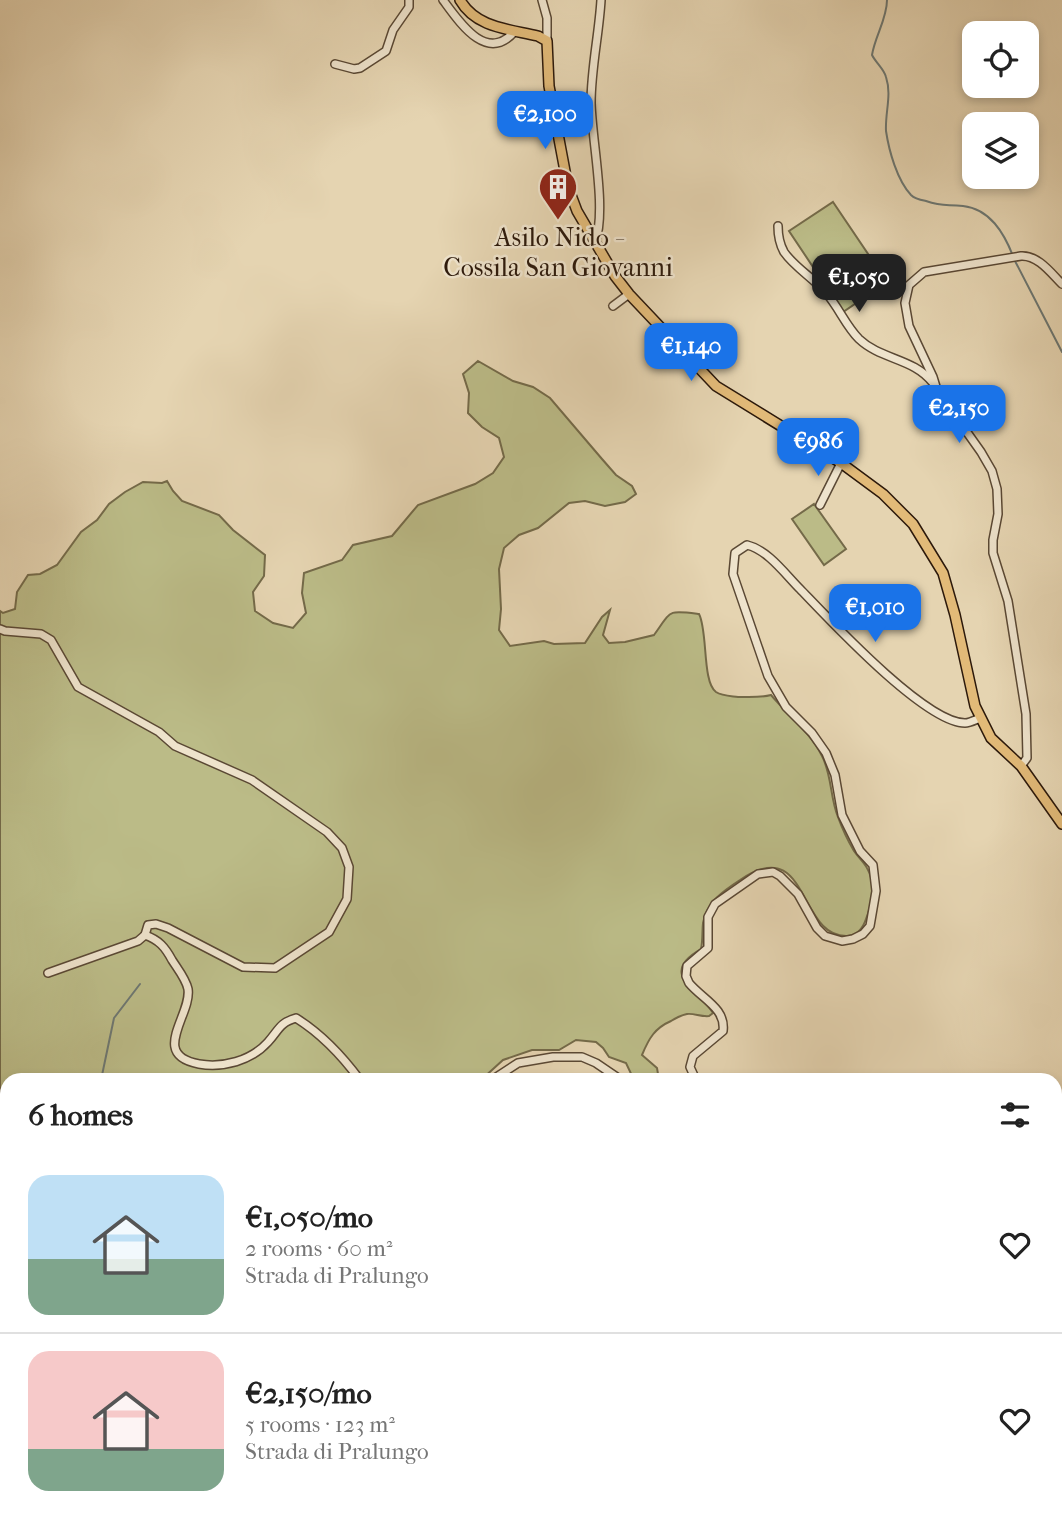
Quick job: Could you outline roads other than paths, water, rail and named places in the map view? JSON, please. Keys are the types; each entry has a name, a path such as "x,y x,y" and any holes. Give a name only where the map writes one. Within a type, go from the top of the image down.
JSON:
{"main road":[{"path":"460,0 465,9 479,21 538,36 547,41 549,86 568,187 577,211 595,243 629,294 716,386 841,463 883,494 913,524 943,573 956,615 975,706 980,718 991,738 1021,766 1062,824"}],"street":[{"path":"335,64 354,69 386,51 393,30 409,7 409,0"},
{"path":"443,0 462,25 485,42 497,44 507,41 515,30"},
{"path":"542,0 547,18 547,41"},
{"path":"595,243 599,233 600,214 591,99 601,0"},
{"path":"778,226 779,242 785,253 827,294 859,339 879,353 909,363 925,372 992,471 997,489 998,514 993,553 1008,601 1026,714 1027,758 1021,766"},
{"path":"937,390 909,326 905,303 909,285 924,272 1028,256 1040,262 1062,284"},
{"path":"613,306 629,294"},
{"path":"820,505 841,463"},
{"path":"693,1073 690,1067 693,1056 723,1031 724,1024 722,1015 686,976 687,966 708,948 708,918 715,904 749,879 765,872 773,872 790,884 817,928 825,936 842,941 863,934 870,926 876,891 873,865 860,851 842,816 835,775 827,753 812,733 786,707 768,676 733,574 735,553 747,545 769,558 914,699 956,721 964,723 980,718"},
{"path":"0,629 40,634 51,640 78,687 159,732 175,746 252,780 327,832 342,848 349,867 347,899 329,932 275,968 243,968 156,923 148,925 145,935 138,942 47,973"},
{"path":"145,935 157,939 165,948 188,987 187,1003 174,1036 175,1049 181,1057 208,1066 235,1063 267,1044 285,1021 296,1018 355,1073"},
{"path":"503,1073 518,1063 553,1057 582,1057 611,1073"}],"waterway":[{"path":"887,0 872,55 884,71 888,84 886,131 898,173 911,195 916,198 937,204 973,208 988,217 1000,231 1013,256"},
{"path":"1015,261 1062,352"},
{"path":"102,1073 114,1018 140,984"}],"place":[{"name":"Asilo Nido - Cossila San Giovanni","path":"558,221"}]}
